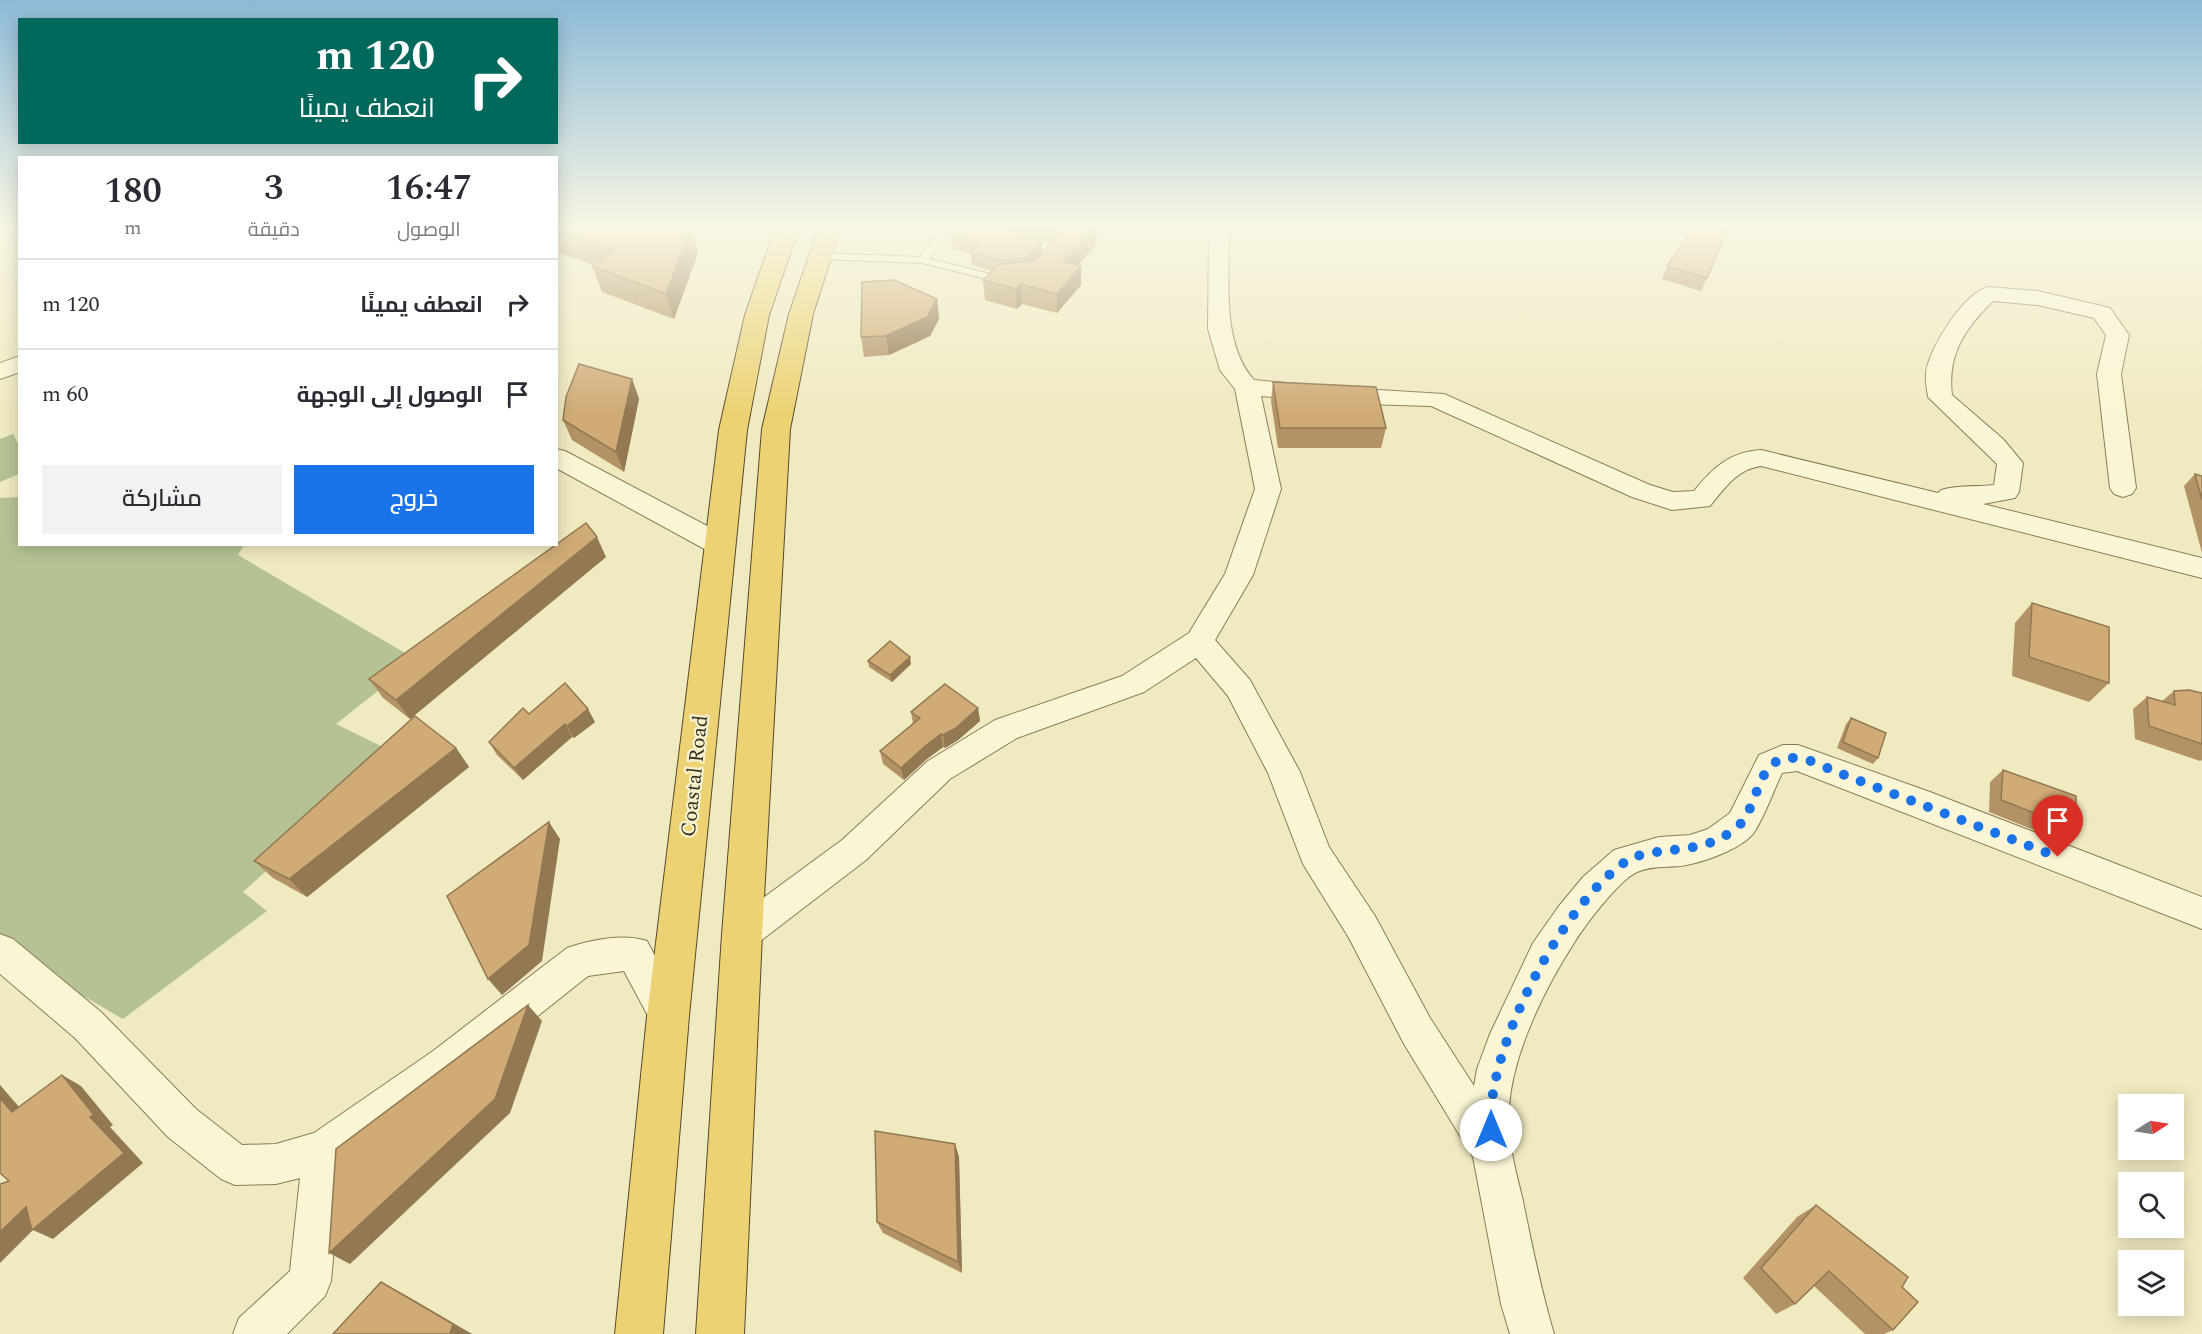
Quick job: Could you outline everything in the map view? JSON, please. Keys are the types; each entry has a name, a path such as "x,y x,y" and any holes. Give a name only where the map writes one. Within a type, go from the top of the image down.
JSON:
{"highway":[{"name":"Coastal Road","path":"639,1334 668,1016 733,430 758,315 767,289"},
{"path":"720,1334 742,934 776,429 801,314 809,289"}],"street":[{"path":"742,934 854,850 939,770 1006,729 1133,684 1199,640 1239,575 1268,489 1247,387 1232,370 1219,329 1219,289"},
{"path":"1911,495 1971,497 2006,492 2010,463 1997,446 1967,423 1940,397 1938,373 1950,340 1968,312 1988,294 2038,298 2102,313 2118,335 2109,374 2123,488"},
{"path":"0,372 18,364"},
{"path":"1247,387 1330,395 1435,399 1592,470 1672,501 1701,500 1737,462 1747,458 1761,458 2202,568"},
{"path":"558,458 720,545"},
{"path":"1199,640 1239,688 1284,772 1315,854 1362,927 1417,1031 1492,1151"},
{"path":"1532,1334 1523,1304 1492,1151 1489,1108 1496,1069 1509,1034 1546,955 1571,916 1595,888 1626,860 1659,852 1690,850 1720,838 1735,828 1742,823 1770,764 1783,758 1798,758 1897,794 2202,913"},
{"path":"0,951 88,1026 182,1124 235,1165 276,1164 322,1151 447,1064 580,960 634,953 668,1016"},
{"path":"255,1334 310,1281 322,1151"}],"green space":[{"path":"13,434 18,443 18,474 0,482 0,439"},
{"path":"18,497 18,546 243,546 238,555 417,660 336,724 395,753 243,892 267,911 123,1019 0,948 0,498"}],"building":[{"path":"653,289 668,289 666,294"},
{"path":"862,289 915,289 937,299 927,317 886,336 861,337"},
{"path":"1040,289 1061,289 1057,294"},
{"path":"579,364 632,379 616,452 563,420 566,397"},
{"path":"1273,382 1376,387 1386,428 1280,428"},
{"path":"2195,474 2202,476 2202,500"},
{"path":"586,523 597,537 396,700 369,679 554,546 558,546 558,543"},
{"path":"2032,603 2109,627 2109,683 2029,657"},
{"path":"890,641 910,657 890,675 868,661"},
{"path":"565,683 588,709 567,726 565,724 514,768 489,742 523,708 529,714"},
{"path":"945,684 978,708 956,728 941,734 924,747 901,768 880,751 920,718 911,712"},
{"path":"2189,690 2202,693 2202,744 2149,726 2147,697 2175,705 2174,691"},
{"path":"415,716 456,748 289,879 254,861"},
{"path":"1851,718 1886,733 1878,758 1843,742"},
{"path":"2003,770 2076,796 2076,829 2001,800"},
{"path":"549,822 529,945 488,979 447,896"},
{"path":"528,1005 495,1099 329,1253 336,1149"},
{"path":"62,1075 94,1115 90,1117 124,1153 32,1230 26,1207 0,1232 0,1184 9,1181 0,1173 0,1098 12,1112"},
{"path":"875,1131 955,1144 958,1262 877,1222"},
{"path":"1816,1205 1908,1277 1902,1287 1918,1302 1893,1330 1829,1271 1795,1304 1761,1268"},
{"path":"381,1282 453,1324 450,1334 333,1334"}],"route":[{"path":"1491,1130 1489,1108 1496,1069 1509,1034 1546,955 1571,916 1595,888 1626,860 1659,852 1690,850 1720,838 1742,823 1770,764 1783,758 1798,758 2058,857"}]}
